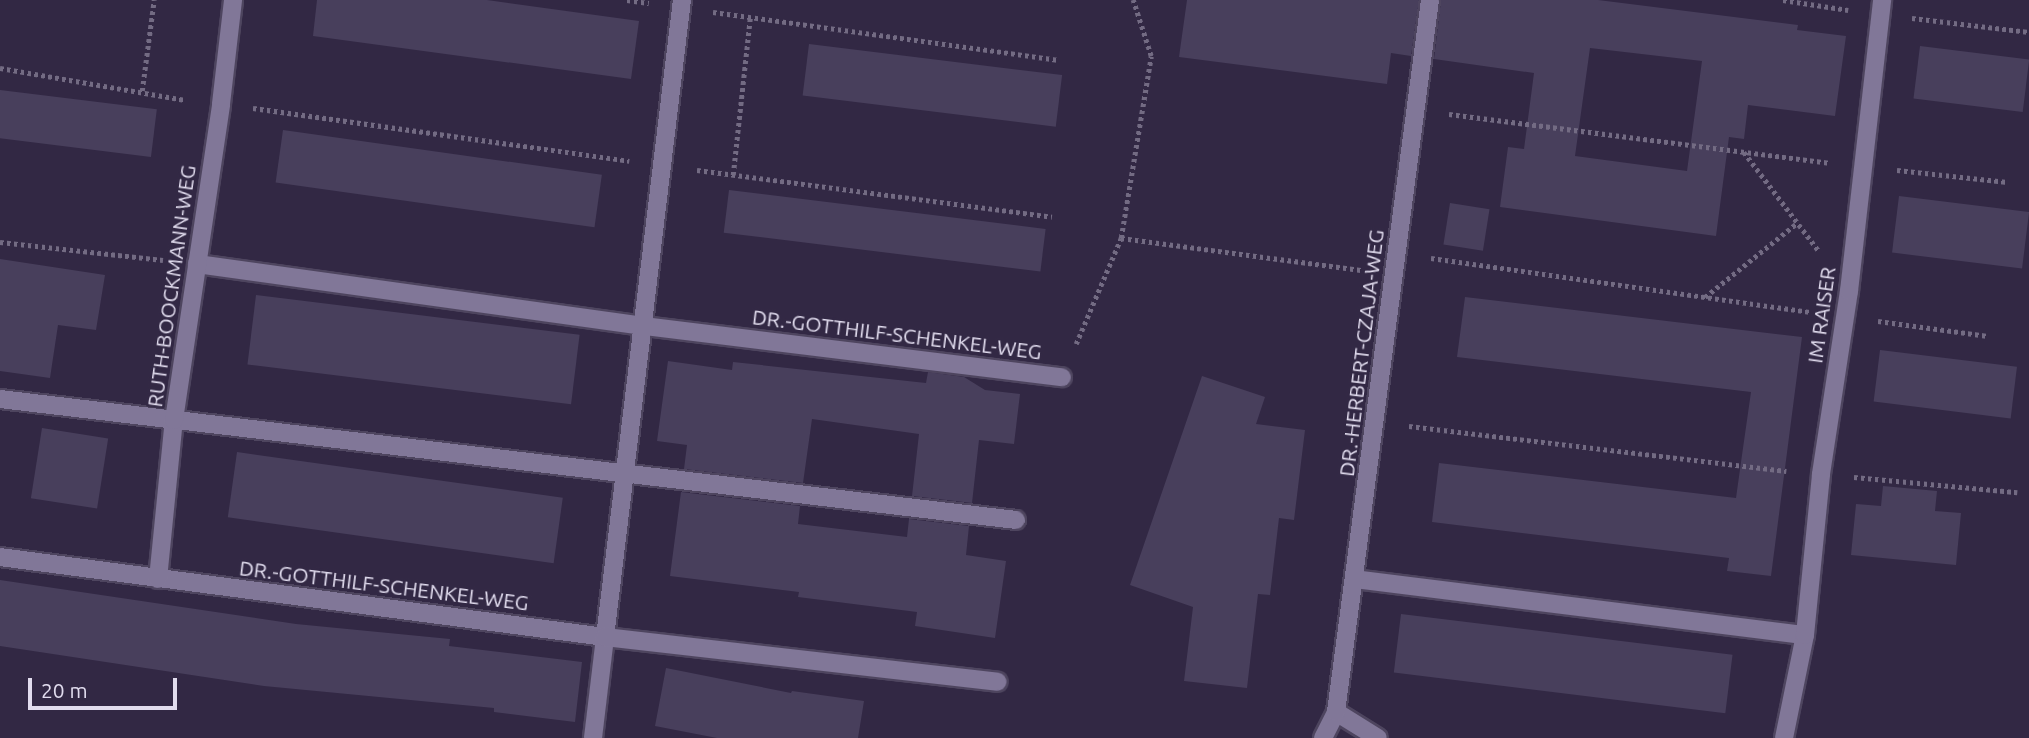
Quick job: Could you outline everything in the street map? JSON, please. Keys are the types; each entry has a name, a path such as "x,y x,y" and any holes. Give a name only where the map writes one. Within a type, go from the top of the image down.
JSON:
{"street":[{"name":"RUTH-BOOCKMANN-WEG","path":"158,579 174,420 221,104 233,0"},
{"path":"593,738 682,0"},
{"name":"DR.-HERBERT-CZAJA-WEG","path":"1336,712 1430,0"},
{"name":"IM RAISER","path":"1784,738 1805,635 1821,474 1849,291 1881,7"},
{"name":"DR.-GOTTHILF-SCHENKEL-WEG","path":"197,264 643,326 1062,377"},
{"path":"0,398 1016,520"},
{"name":"DR.-GOTTHILF-SCHENKEL-WEG","path":"0,557 605,636 997,682"},
{"path":"1354,579 1805,635"},
{"path":"1322,738 1336,712 1378,738"}],"path":[{"path":"142,91 154,0"},
{"path":"1062,377 1121,237 1151,56 1133,0"},
{"path":"1783,0 1881,7 2029,32"},
{"path":"733,175 750,18"},
{"path":"799,24 1059,60"},
{"path":"0,68 221,104"},
{"path":"1416,110 1862,167 2007,182"},
{"path":"273,111 661,166 1052,217"},
{"path":"1744,151 1849,291"},
{"path":"1705,297 1797,223"},
{"path":"1121,237 1394,275"},
{"path":"0,242 197,264"},
{"path":"1397,254 1772,306"},
{"path":"1375,423 1821,474 2017,492"}],"building":[{"path":"317,0 487,0 639,21 631,79 313,36"},
{"path":"1187,0 1419,0 1411,56 1391,53 1387,84 1179,57"},
{"path":"1441,0 1598,0 1798,25 1797,30 1846,36 1835,116 1748,105 1744,139 1729,137 1716,236 1500,207 1508,147 1524,149 1534,73 1434,59","holes":["1590,48 1702,61 1687,171 1575,156"]},
{"path":"809,44 1062,75 1056,127 803,96"},
{"path":"1920,46 2029,59 2023,112 1914,99"},
{"path":"0,90 157,109 151,157 0,138"},
{"path":"283,130 602,175 594,227 276,182"},
{"path":"729,190 1046,229 1040,272 724,233"},
{"path":"1899,196 2029,212 2022,269 1892,253"},
{"path":"1450,203 1490,209 1483,251 1443,244"},
{"path":"0,259 105,275 96,330 58,325 50,378 0,371"},
{"path":"256,295 580,335 571,404 247,364"},
{"path":"1465,297 1802,337 1771,576 1727,571 1729,558 1432,522 1439,463 1736,498 1751,392 1457,357"},
{"path":"1880,350 2017,367 2011,418 1874,402"},
{"path":"668,361 732,370 733,362 926,383 928,372 964,377 985,390 1020,394 1014,444 979,440 972,503 912,496 919,434 812,419 803,483 684,469 687,445 657,441"},
{"path":"1202,376 1265,397 1256,424 1305,430 1294,520 1279,518 1270,595 1258,594 1247,688 1184,681 1193,607 1130,585"},
{"path":"42,428 108,438 97,509 31,498"},
{"path":"237,452 563,498 554,563 228,517"},
{"path":"1883,486 1937,491 1935,511 1961,513 1956,565 1851,555 1856,504 1881,506"},
{"path":"681,492 800,506 798,524 907,537 909,519 969,526 966,555 1006,561 995,638 915,626 917,612 798,597 799,592 670,576"},
{"path":"0,580 296,624 450,639 449,646 582,662 575,722 494,712 494,708 264,686 0,646"},
{"path":"1401,614 1733,655 1725,713 1394,673"},
{"path":"666,668 791,693 864,701 858,738 717,738 655,726"}]}
